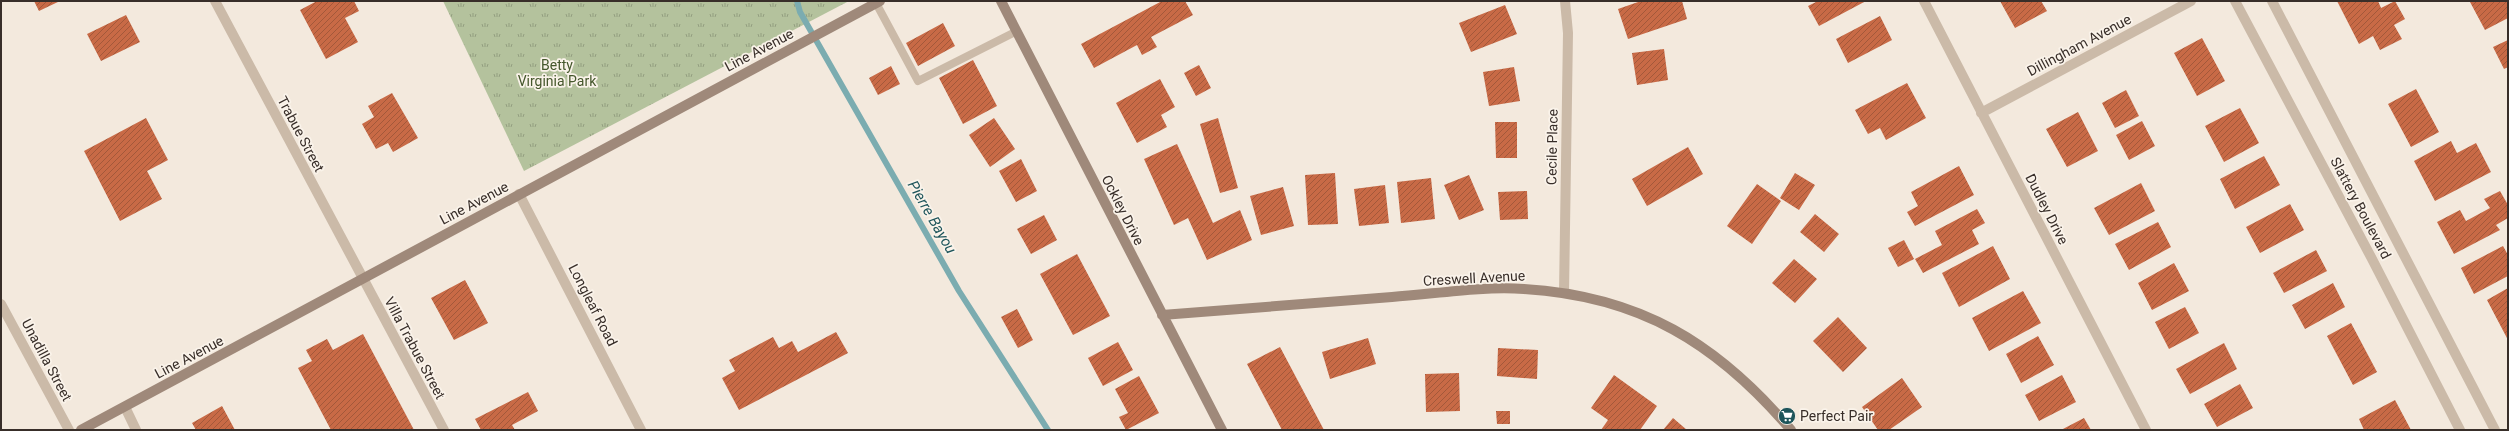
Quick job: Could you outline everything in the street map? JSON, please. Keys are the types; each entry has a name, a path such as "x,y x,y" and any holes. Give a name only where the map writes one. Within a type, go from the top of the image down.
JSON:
{"street":[{"name":"Trabue Street","path":"215,1 362,280"},
{"name":"Ockley Drive","path":"1001,1 1222,430"},
{"name":"Cecile Place","path":"1564,293 1568,33 1565,1"},
{"name":"Dudley Drive","path":"1924,1 2146,430"},
{"name":"Dillingham Avenue","path":"1981,113 2191,1"},
{"name":"Slattery Boulevard","path":"2235,1 2371,257 2460,430"},
{"name":"Slattery Boulevard","path":"2272,1 2495,430"},
{"name":"Line Avenue","path":"81,430 878,2"},
{"name":"Longleaf Road","path":"519,194 641,430"},
{"name":"Villa Trabue Street","path":"362,280 444,430"},
{"name":"Creswell Avenue","path":"1162,315 1498,289 1564,293 1596,299 1643,314 1688,336 1717,356 1740,376 1791,430"},
{"name":"Unadilla Street","path":"1,304 69,430"},
{"path":"125,407 136,430"}],"lane":[{"path":"878,2 918,81 1017,31"}],"green space":[{"name":"Betty Virginia Park","path":"443,1 849,1 524,171"}],"building":[{"path":"34,1 60,1 39,11"},
{"path":"317,1 354,1 359,11 345,18 358,42 326,59 300,10"},
{"path":"1162,1 1185,1 1193,15 1151,37 1157,47 1142,55 1137,45 1094,68 1081,44"},
{"path":"1641,1 1682,1 1687,19 1628,39 1618,9"},
{"path":"1818,1 1866,1 1819,26 1808,6"},
{"path":"2000,1 2041,1 2047,11 2015,28"},
{"path":"2337,1 2378,1 2381,8 2395,1 2405,19 2394,25 2402,39 2380,50 2373,36 2359,44"},
{"path":"2508,1 2508,18 2485,30 2470,2"},
{"path":"1505,5 1517,34 1471,52 1459,23"},
{"path":"126,15 140,42 101,61 87,34"},
{"path":"1880,16 1892,40 1848,63 1836,39"},
{"path":"943,23 955,46 918,66 906,43"},
{"path":"2202,38 2225,81 2197,96 2174,53"},
{"path":"2508,40 2508,67 2504,69 2493,47"},
{"path":"1664,49 1668,80 1637,85 1632,53"},
{"path":"973,60 997,106 963,124 939,78"},
{"path":"1199,65 1211,88 1196,96 1184,73"},
{"path":"891,66 900,84 878,95 869,78"},
{"path":"1514,67 1520,101 1489,106 1483,72"},
{"path":"1160,79 1175,107 1161,115 1167,127 1137,143 1116,103"},
{"path":"1907,83 1926,118 1886,140 1880,128 1868,134 1855,110"},
{"path":"2416,89 2439,132 2411,147 2388,104"},
{"path":"2126,90 2139,116 2115,128 2102,103"},
{"path":"392,93 418,138 393,152 388,143 376,149 362,124 374,117 368,106"},
{"path":"2240,108 2259,143 2224,162 2205,126"},
{"path":"2078,112 2098,151 2067,167 2046,129"},
{"path":"146,118 168,160 147,171 162,199 120,221 84,151"},
{"path":"994,118 1015,149 990,167 969,135"},
{"path":"1218,118 1238,188 1220,193 1200,124"},
{"path":"2142,121 2155,146 2129,160 2116,135"},
{"path":"1495,122 1517,122 1517,158 1496,158"},
{"path":"2451,141 2457,153 2476,143 2491,172 2435,201 2414,161"},
{"path":"1177,144 1213,223 1240,210 1252,240 1207,260 1188,218 1174,225 1144,159"},
{"path":"1688,147 1703,174 1647,206 1632,179"},
{"path":"2264,156 2280,185 2235,209 2220,179"},
{"path":"1021,159 1037,191 1016,202 999,171"},
{"path":"1959,166 1974,195 1915,226 1907,212 1918,206 1911,192"},
{"path":"1335,173 1338,224 1308,225 1305,175"},
{"path":"1795,173 1815,185 1799,210 1780,198"},
{"path":"1469,175 1484,210 1459,220 1444,185"},
{"path":"1431,178 1435,219 1401,223 1397,182"},
{"path":"2141,183 2155,211 2109,235 2094,208"},
{"path":"1757,184 1781,201 1752,244 1727,226"},
{"path":"1385,185 1389,223 1359,226 1354,189"},
{"path":"1283,187 1294,226 1261,235 1250,196"},
{"path":"1527,191 1528,219 1500,220 1498,192"},
{"path":"2500,191 2508,205 2508,218 2496,225 2500,230 2454,254 2437,222 2460,210 2466,221 2490,208 2484,199"},
{"path":"2290,204 2304,230 2260,253 2246,227"},
{"path":"1977,209 1985,223 1972,230 1979,244 1923,273 1915,259 1942,245 1935,231"},
{"path":"1815,214 1839,234 1824,252 1800,232"},
{"path":"1044,215 1057,240 1031,254 1017,229"},
{"path":"2158,222 2171,247 2129,270 2115,244"},
{"path":"1904,240 1914,259 1898,267 1888,248"},
{"path":"1993,246 2010,279 1959,307 1942,273"},
{"path":"2503,246 2508,255 2508,276 2474,294 2461,268"},
{"path":"2316,250 2327,271 2284,293 2273,273"},
{"path":"1077,254 1110,316 1073,335 1040,274"},
{"path":"1794,259 1817,279 1795,303 1772,283"},
{"path":"2174,263 2189,291 2152,310 2138,283"},
{"path":"465,280 488,323 454,340 431,298"},
{"path":"2333,283 2345,307 2305,329 2292,305"},
{"path":"2508,288 2508,340 2487,300"},
{"path":"2023,291 2041,323 1989,351 1972,318"},
{"path":"2185,307 2199,333 2169,349 2155,322"},
{"path":"1017,309 1033,340 1018,348 1001,317"},
{"path":"1838,317 1867,348 1843,372 1813,341"},
{"path":"2351,323 2377,372 2353,385 2327,336"},
{"path":"836,332 848,353 739,410 722,378 735,371 729,360 773,337 779,348 792,341 798,352"},
{"path":"363,334 414,430 331,430 298,368 312,361 306,350 327,339 333,350"},
{"path":"2038,336 2054,365 2021,383 2006,354"},
{"path":"1368,338 1376,364 1330,379 1322,352"},
{"path":"1118,342 1133,370 1103,386 1088,358"},
{"path":"2224,343 2237,369 2190,394 2176,369"},
{"path":"1280,347 1324,430 1282,430 1247,364"},
{"path":"1498,348 1538,350 1537,379 1497,376"},
{"path":"1459,373 1460,411 1426,412 1425,374"},
{"path":"1614,375 1657,406 1640,430 1601,430 1608,420 1591,408"},
{"path":"2062,375 2076,402 2039,421 2025,395"},
{"path":"1139,376 1159,413 1126,430 1119,417 1128,413 1115,389"},
{"path":"1902,378 1922,407 1889,430 1878,430 1862,407"},
{"path":"2240,384 2253,408 2217,427 2204,404"},
{"path":"528,392 538,411 512,425 515,430 481,430 475,419"},
{"path":"2395,400 2411,430 2364,430 2359,419"},
{"path":"222,406 235,430 196,430 192,423"},
{"path":"1496,411 1510,411 1510,424 1497,424"},
{"path":"1673,418 1687,430 1663,430"},
{"path":"2084,418 2091,430 2061,430"}],"waterway":[{"name":"Pierre Bayou","path":"797,1 800,12 959,291 1048,430"}],"place":[{"name":"Perfect Pair","path":"1787,416"}]}
